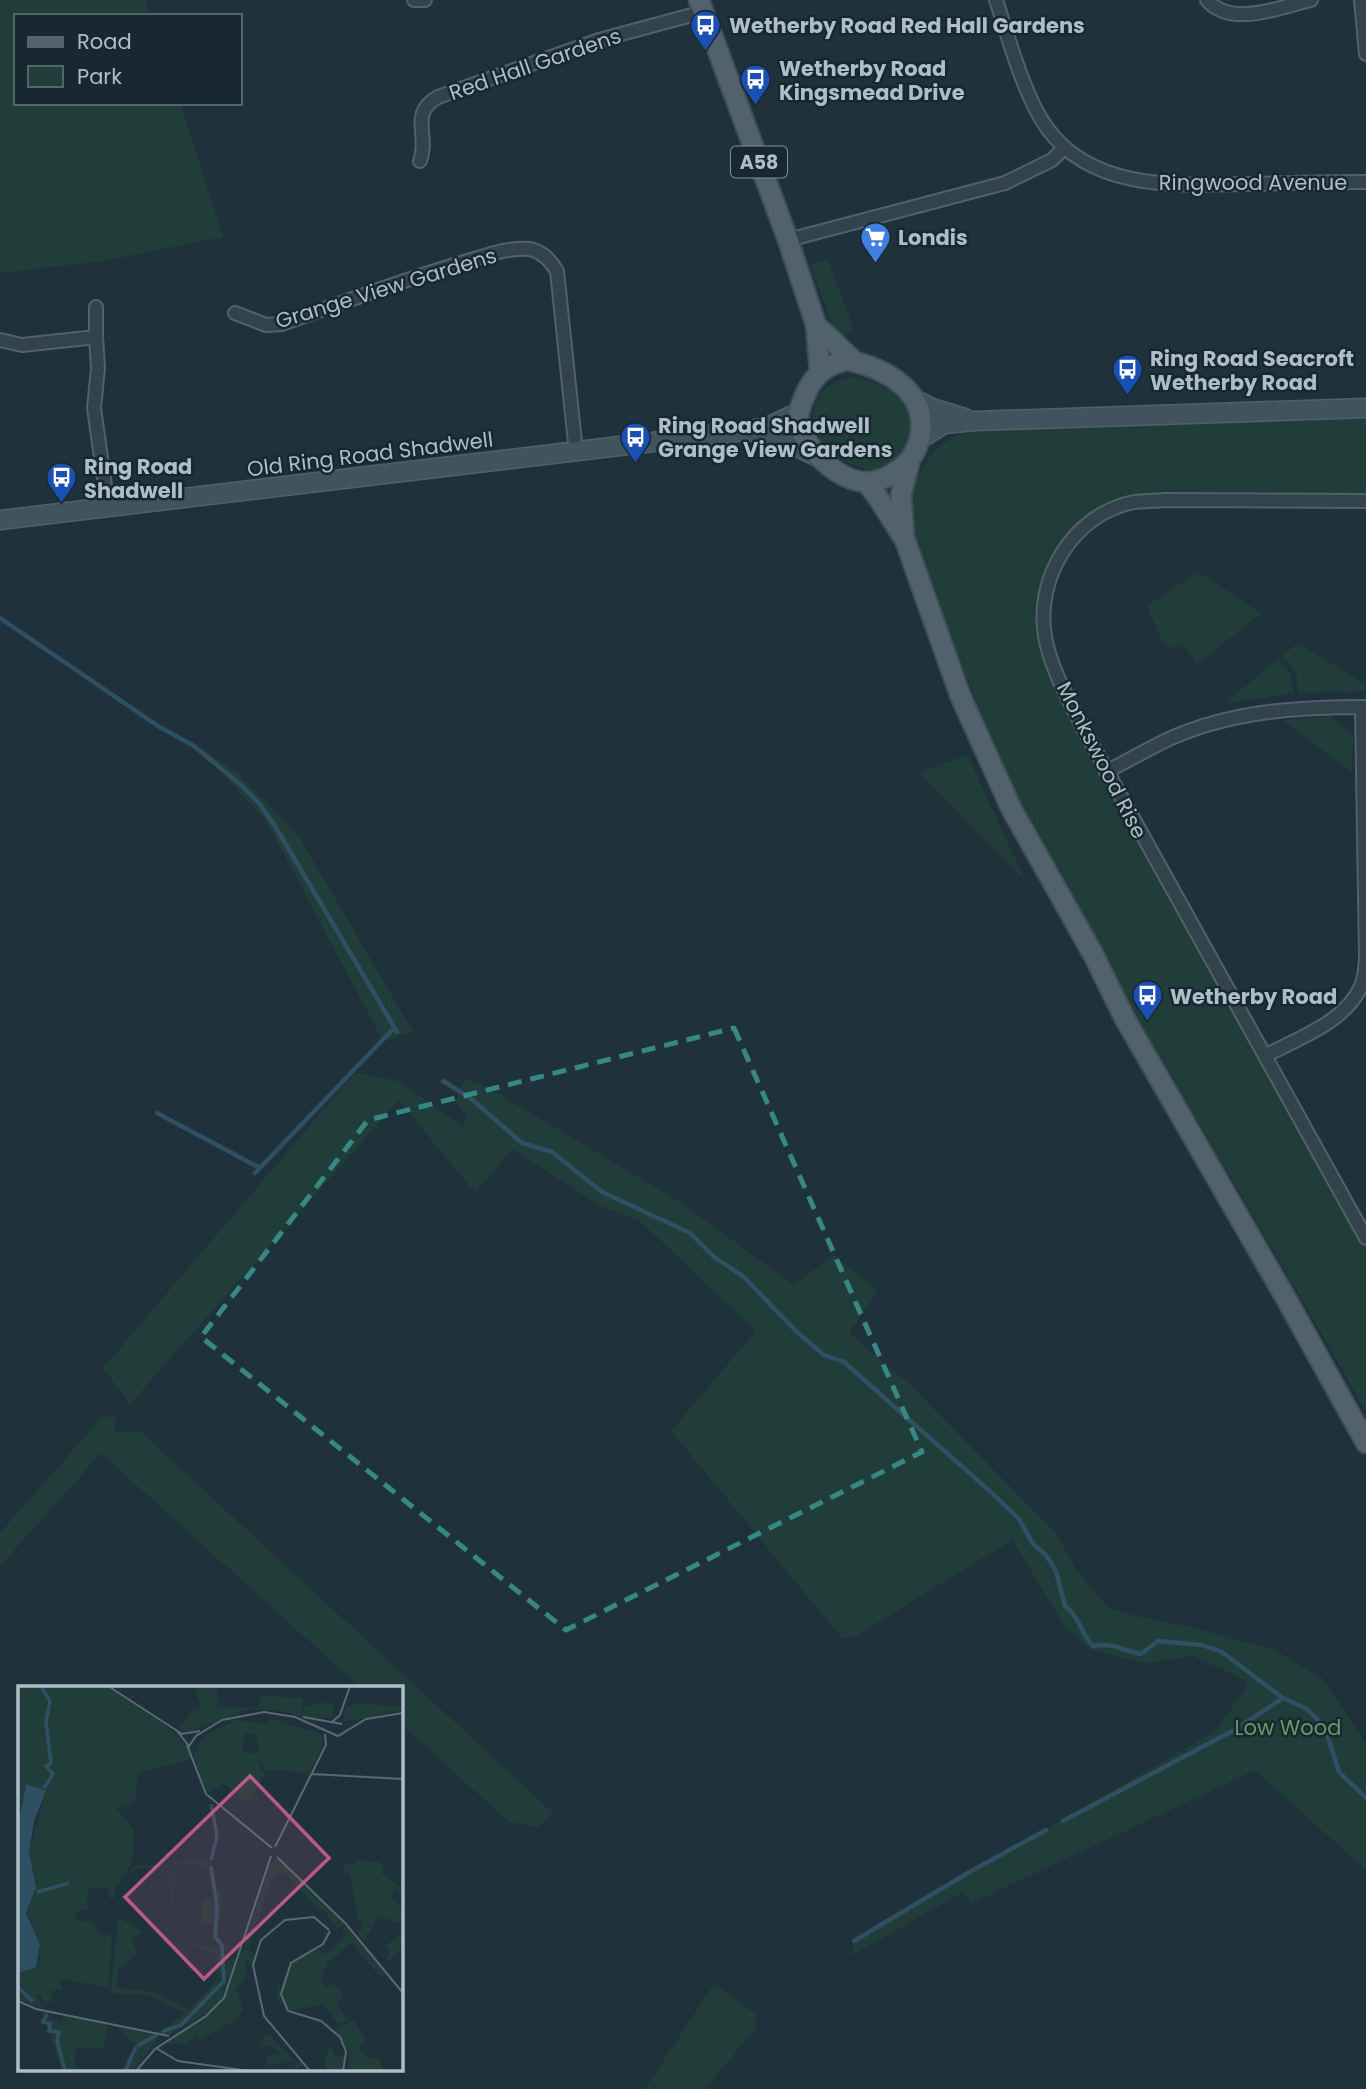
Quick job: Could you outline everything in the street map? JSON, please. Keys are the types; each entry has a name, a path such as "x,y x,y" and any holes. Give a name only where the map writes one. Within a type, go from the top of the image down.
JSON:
{"main road":[{"name":"A58","path":"701,6 788,240 816,325 820,372"},
{"name":"A58","path":"816,325 855,362 870,365 888,375 916,400"},
{"path":"855,362 848,360 835,363 820,372 809,387 799,412 804,439 818,457 844,475 866,482 886,478 909,464"},
{"path":"916,400 932,408 975,421"},
{"path":"905,540 901,494 919,440 921,412 916,400"},
{"path":"919,440 944,424 975,421 1366,408"},
{"name":"Old Ring Road Shadwell","path":"0,520 745,431 770,426 799,412"},
{"name":"Old Ring Road Shadwell","path":"745,431 777,437 818,457"},
{"path":"866,482 905,540 960,695 1012,810 1093,954 1125,1020 1366,1443"}],"street":[{"path":"414,0 425,0"},
{"path":"788,240 1005,183 1052,160 1064,148 1046,127 1037,111 996,0"},
{"path":"1207,0 1229,15 1241,15 1311,0"},
{"path":"1361,0 1366,54"},
{"name":"Red Hall Gardens","path":"420,161 424,152 421,116 424,108 438,97 701,6"},
{"name":"Ringwood Avenue","path":"1064,148 1098,169 1163,185 1366,182"},
{"name":"Grange View Gardens","path":"235,313 267,324 282,324 490,254 519,249 542,253 551,261 556,271 576,452"},
{"path":"96,307 98,368 94,408 108,507"},
{"path":"0,340 22,345 96,337"},
{"name":"Monkswood Rise","path":"1366,502 1133,502 1099,516 1075,536 1058,557 1047,585 1042,610 1045,639 1063,686 1106,772 1366,1238"},
{"path":"1106,772 1169,739 1224,720 1284,709 1364,707 1366,959 1362,984 1350,1004 1332,1019 1265,1056"}],"highlighted area":[{"path":"734,1028 922,1452 566,1630 201,1337 368,1120"}],"green space":[{"path":"0,0 146,0 150,14 14,14 14,105 181,105 223,237 103,261 0,273"},
{"path":"827,259 854,328 843,338 832,324 810,265"},
{"path":"851,377 873,382 893,393 907,410 911,420 909,448 894,463 883,469 869,470 854,466 827,448 818,435 813,420 818,398 829,386"},
{"path":"1366,417 1366,501 1133,502 1075,536 1047,585 1045,639 1106,772 1366,1238 1366,1412 1106,963 1024,811 929,591 912,536 910,504 918,477 933,453 955,436 968,431"},
{"path":"1198,572 1261,613 1197,665 1184,644 1172,648 1164,645 1147,606"},
{"path":"1298,643 1366,685 1366,691 1298,693 1296,673 1282,656"},
{"path":"1278,659 1290,674 1294,693 1226,703"},
{"path":"1332,716 1353,736 1352,772 1283,720"},
{"path":"199,747 238,773 298,835 413,1032 383,1041 268,824"},
{"path":"967,755 1026,882 919,773"},
{"name":"Low Wood","path":"355,1073 398,1081 463,1127 467,1117 455,1102 465,1079 490,1089 680,1202 794,1285 834,1255 878,1291 849,1333 907,1382 1055,1532 1077,1571 1107,1607 1273,1649 1322,1678 1366,1743 1366,1870 1255,1770 972,1903 963,1892 851,1956 856,1939 1216,1731 1247,1686 1245,1680 1193,1656 1144,1663 1091,1650 1065,1626 1012,1540 856,1636 842,1638 671,1431 756,1331 641,1222 599,1205 512,1149 475,1193 399,1100 130,1404 103,1368"},
{"path":"103,1416 116,1418 115,1431 141,1432 553,1813 537,1827 509,1822 402,1725 402,1686 359,1686 101,1453 0,1566 0,1533"},
{"path":"714,1984 756,2014 756,2028 705,2089 645,2089"}],"waterway":[{"path":"0,618 158,726 194,746 259,803 397,1032"},
{"path":"255,1173 394,1028"},
{"path":"443,1081 469,1097 522,1143 552,1152 602,1192 690,1233 714,1257 744,1277 797,1332 824,1355 844,1362 1019,1519 1033,1544 1046,1555 1056,1571 1065,1606 1074,1615 1093,1646 1112,1646 1141,1654 1158,1641 1202,1645 1222,1652 1283,1698 1307,1709 1325,1727 1339,1772 1366,1798"},
{"path":"157,1113 260,1168"},
{"path":"1063,1821 1236,1729 1283,1698"},
{"path":"854,1941 1046,1830"}],"place":[{"name":"Wetherby Road Red Hall Gardens","path":"706,52"},
{"name":"Wetherby Road Kingsmead Drive","path":"756,107"},
{"name":"Londis","path":"875,264"},
{"name":"Ring Road Seacroft Wetherby Road","path":"1127,397"},
{"name":"Ring Road Shadwell Grange View Gardens","path":"635,464"},
{"name":"Ring Road Shadwell","path":"61,505"},
{"name":"Wetherby Road","path":"1147,1023"}]}
